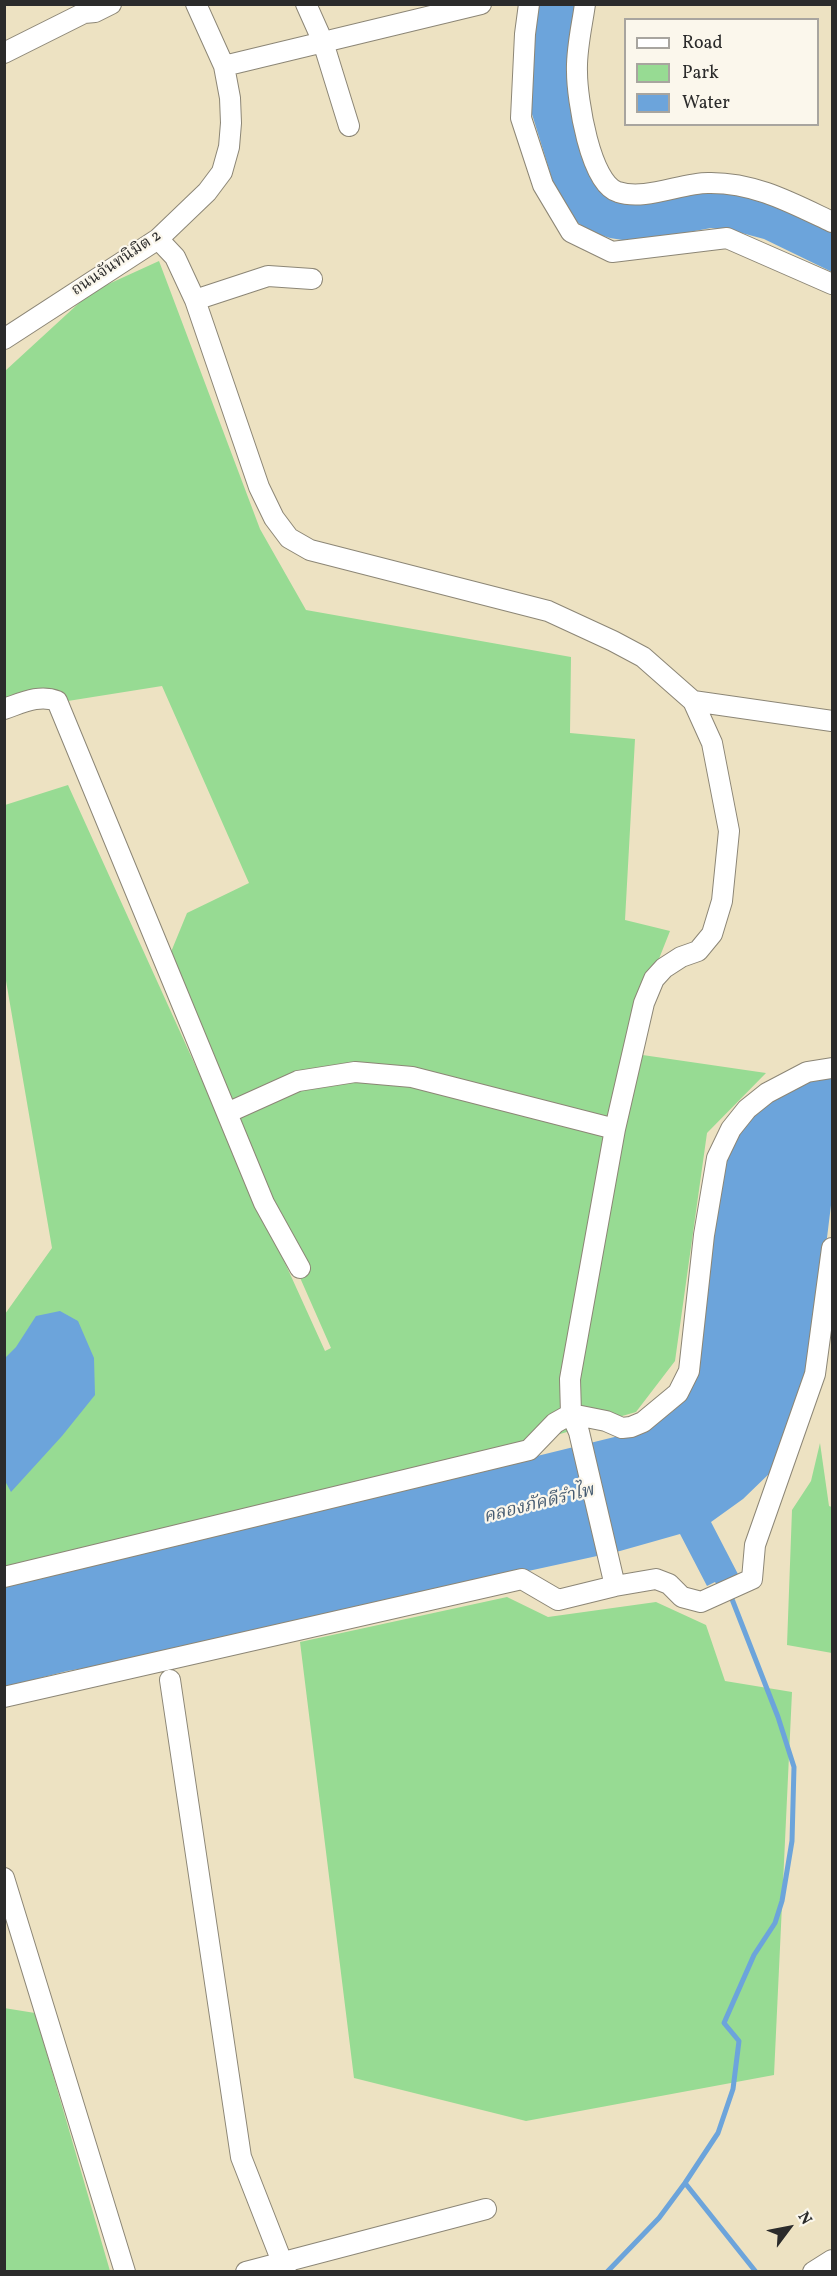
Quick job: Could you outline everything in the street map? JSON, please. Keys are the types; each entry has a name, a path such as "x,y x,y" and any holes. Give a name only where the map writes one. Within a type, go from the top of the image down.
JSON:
{"street":[{"path":"4,53 82,9 95,12 111,4"},
{"name":"ถนนจันทนิมิต 2","path":"4,339 158,239 207,192 222,172 229,147 230,98 224,66 196,4"},
{"path":"306,4 323,42 349,126"},
{"path":"224,66 481,4"},
{"path":"529,4 525,34 521,118 543,185 571,232 612,252 727,238 832,284"},
{"path":"585,4 577,71 583,125 599,173 615,192 631,195 707,183 744,185 780,197 832,222"},
{"path":"158,239 175,257 195,300 259,487 274,518 289,538 310,550 548,611 643,657 693,701 712,743 729,831 722,901 712,933 698,951 681,957 664,968 654,979 644,1003 615,1129 570,1379 571,1414 579,1432 613,1577"},
{"path":"195,300 268,276 312,279"},
{"path":"4,709 38,698 48,697 57,701 264,1203 300,1268"},
{"path":"693,701 832,721"},
{"path":"4,1577 529,1450 555,1423 571,1414 606,1420 627,1429 643,1422 678,1393 689,1371 710,1191 717,1158 731,1129 747,1109 767,1093 807,1072 832,1068"},
{"path":"227,1113 298,1081 355,1072 412,1077 615,1129"},
{"path":"4,1697 522,1579 558,1600 613,1577 656,1579 663,1580 682,1597 701,1602 746,1582 753,1577 755,1545 815,1374 832,1248"},
{"path":"170,1680 241,2157 284,2266"},
{"path":"4,1878 125,2271"},
{"path":"246,2271 284,2266 486,2209"},
{"path":"813,2271 832,2260"}],"green space":[{"path":"159,261 260,529 306,610 571,657 570,733 635,739 625,920 670,931 622,1052 766,1073 707,1133 675,1361 636,1412 560,1434 5,1567 5,1314 52,1248 5,975 5,805 68,785 325,1351 331,1348 164,969 187,913 249,883 162,686 5,711 5,371 91,292"},
{"path":"820,1443 829,1506 832,1507 832,1653 787,1645 792,1510 811,1481"},
{"path":"507,1597 548,1617 656,1602 706,1625 725,1681 792,1692 774,2075 526,2121 354,2078 300,1642"},
{"path":"4,2008 35,2013 110,2271 5,2271"}],"water":[{"path":"538,5 576,5 568,81 570,108 576,135 598,189 607,197 619,202 632,203 683,193 728,190 755,195 832,230 832,272 764,239 738,232 711,228 635,242 610,238 588,231 570,216 557,195 527,98"},
{"name":"คลองภัคดีรำไพ","path":"832,1073 832,1197 810,1376 773,1470 743,1499 711,1522 740,1578 719,1588 715,1582 707,1586 680,1534 620,1551 464,1585 211,1647 67,1671 5,1687 4,1587 647,1429 673,1411 690,1384 718,1175 742,1123 785,1087"},
{"path":"60,1311 78,1321 94,1358 95,1395 62,1436 11,1492 5,1481 5,1358 16,1347 36,1316"}],"waterway":[{"path":"607,2272 659,2218 718,2133 733,2089 739,2041 724,2023 754,1955 775,1923 782,1901 792,1841 794,1767 778,1717 730,1594"},
{"path":"685,2183 756,2272"}]}
